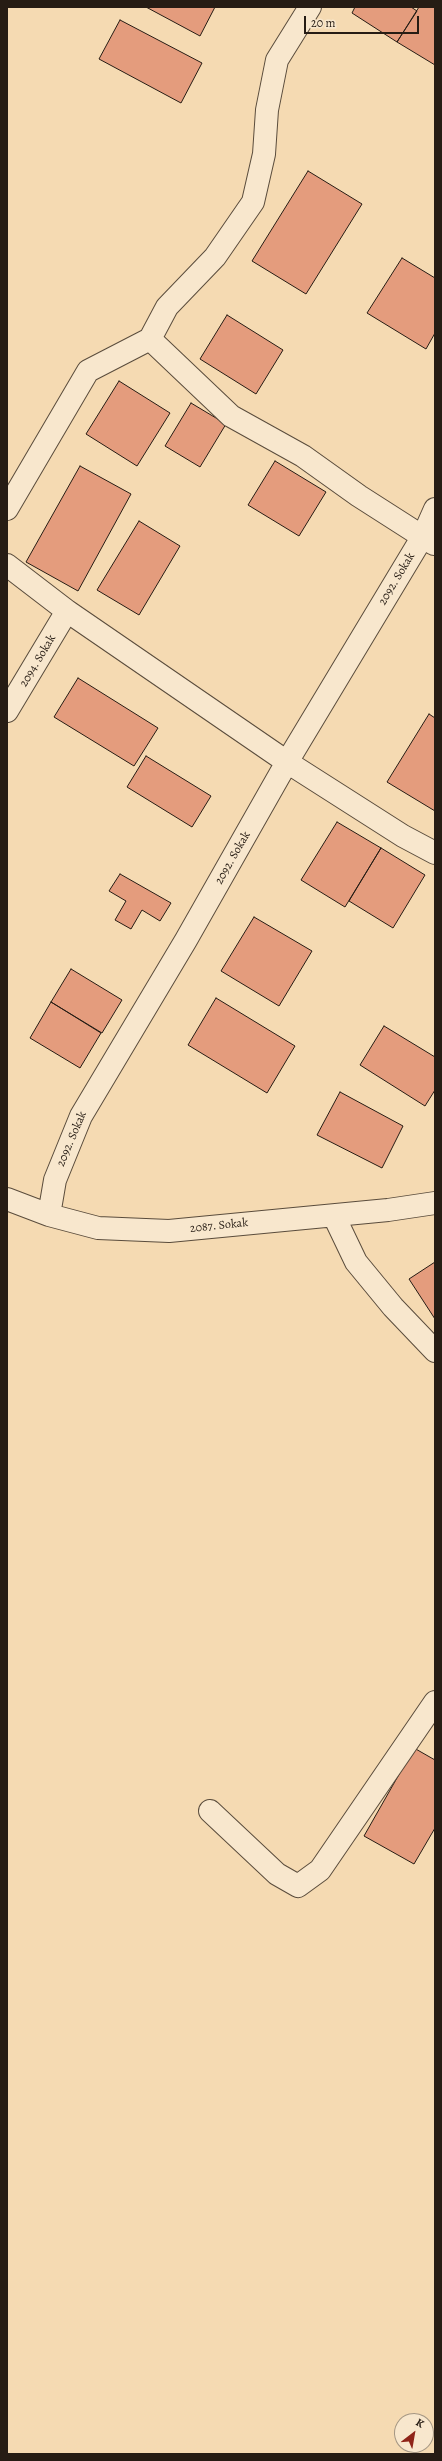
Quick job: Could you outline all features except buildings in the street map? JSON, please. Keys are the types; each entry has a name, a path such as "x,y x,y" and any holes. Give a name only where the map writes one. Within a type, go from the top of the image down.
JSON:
{"street":[{"path":"7,509 88,371 150,339 166,307 215,256 253,202 264,154 267,110 277,60 310,7"},
{"path":"150,339 231,416 303,456 359,496 429,540"},
{"name":"2092. Sokak","path":"49,1215 55,1180 80,1116 186,940 287,762 429,540 435,509"},
{"path":"7,565 67,611 287,762 403,836 435,853"},
{"name":"2094. Sokak","path":"7,711 67,611"},
{"name":"2087. Sokak","path":"7,1199 49,1215 98,1228 169,1231 334,1216 435,1203"},
{"path":"334,1216 356,1262 393,1307 435,1351"},
{"path":"210,1811 277,1874 298,1886 320,1870 435,1702"}]}
